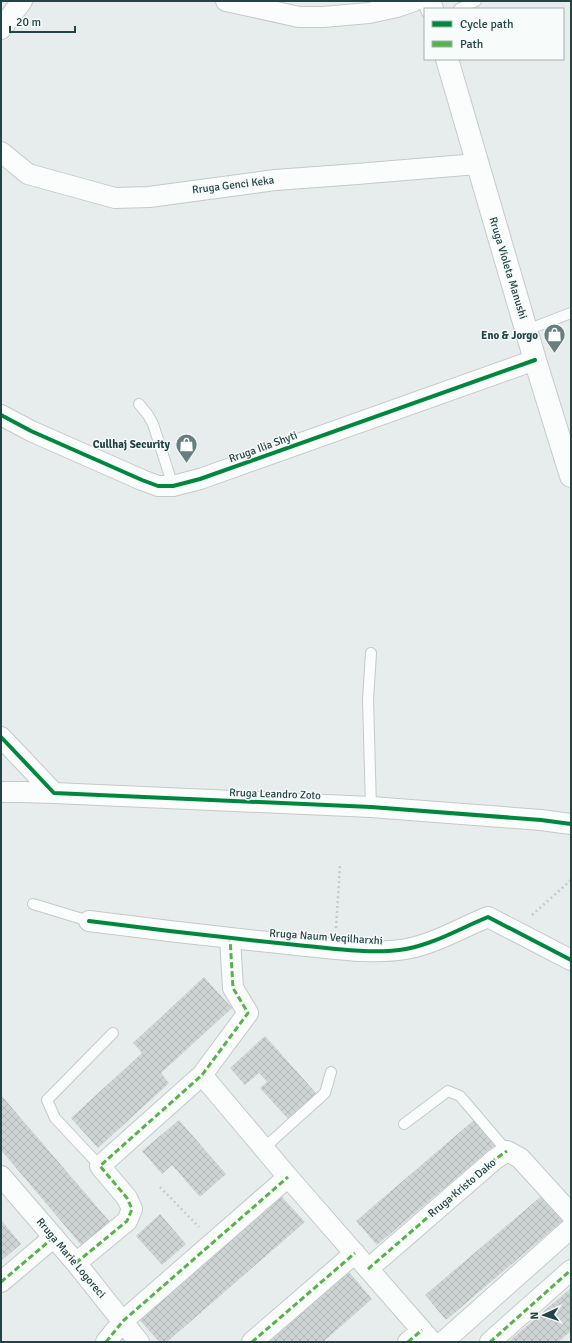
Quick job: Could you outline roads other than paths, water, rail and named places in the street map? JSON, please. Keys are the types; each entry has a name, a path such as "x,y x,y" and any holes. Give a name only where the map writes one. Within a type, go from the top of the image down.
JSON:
{"street":[{"path":"1,29 22,1"},
{"path":"226,1 300,17 323,17 369,13 397,7 414,1"},
{"name":"Rruga Violeta Manushi","path":"447,60 526,330 571,476"},
{"name":"Rruga Genci Keka","path":"1,152 28,174 85,191 115,198 149,197 275,180 477,164"},
{"name":"Rruga Ilia Shyti","path":"1,415 31,432 142,480 158,486 173,486 200,479 535,360"},
{"path":"1,737 54,793"},
{"name":"Rruga Leandro Zoto","path":"1,792 371,807 541,820 571,824"},
{"name":"Rruga Naum Veqilharxhi","path":"89,921 230,938 381,951 405,949 424,945 488,917 571,960"},
{"path":"76,1263 127,1221 132,1209 127,1198 100,1166 202,1075 248,1013 233,988 230,938"},
{"path":"202,1075 288,1177 355,1253 420,1338"},
{"name":"Rruga Kristo Dako","path":"368,1269 494,1160 508,1151 520,1158 571,1214"},
{"name":"Rruga Marie Logoreci","path":"1,1176 76,1263 139,1342"},
{"path":"106,1342 123,1322 288,1177"},
{"path":"443,1342 571,1228"},
{"path":"1,1282 54,1237"},
{"path":"252,1342 355,1253"},
{"path":"490,1342 571,1270"}],"lane":[{"path":"461,8 476,1"},
{"path":"526,330 571,313"},
{"path":"139,404 153,424 173,486"},
{"path":"371,653 368,700 371,807"},
{"name":"Rruga Naum Veqilharxhi","path":"33,904 89,921"},
{"path":"100,1166 55,1118 47,1100 113,1033"},
{"path":"264,1148 325,1093 331,1072"},
{"path":"404,1124 448,1091 460,1096 508,1151"}],"place":[{"name":"Eno & Jorgo","path":"554,354"},
{"name":"Cullhaj Security","path":"186,464"}]}
